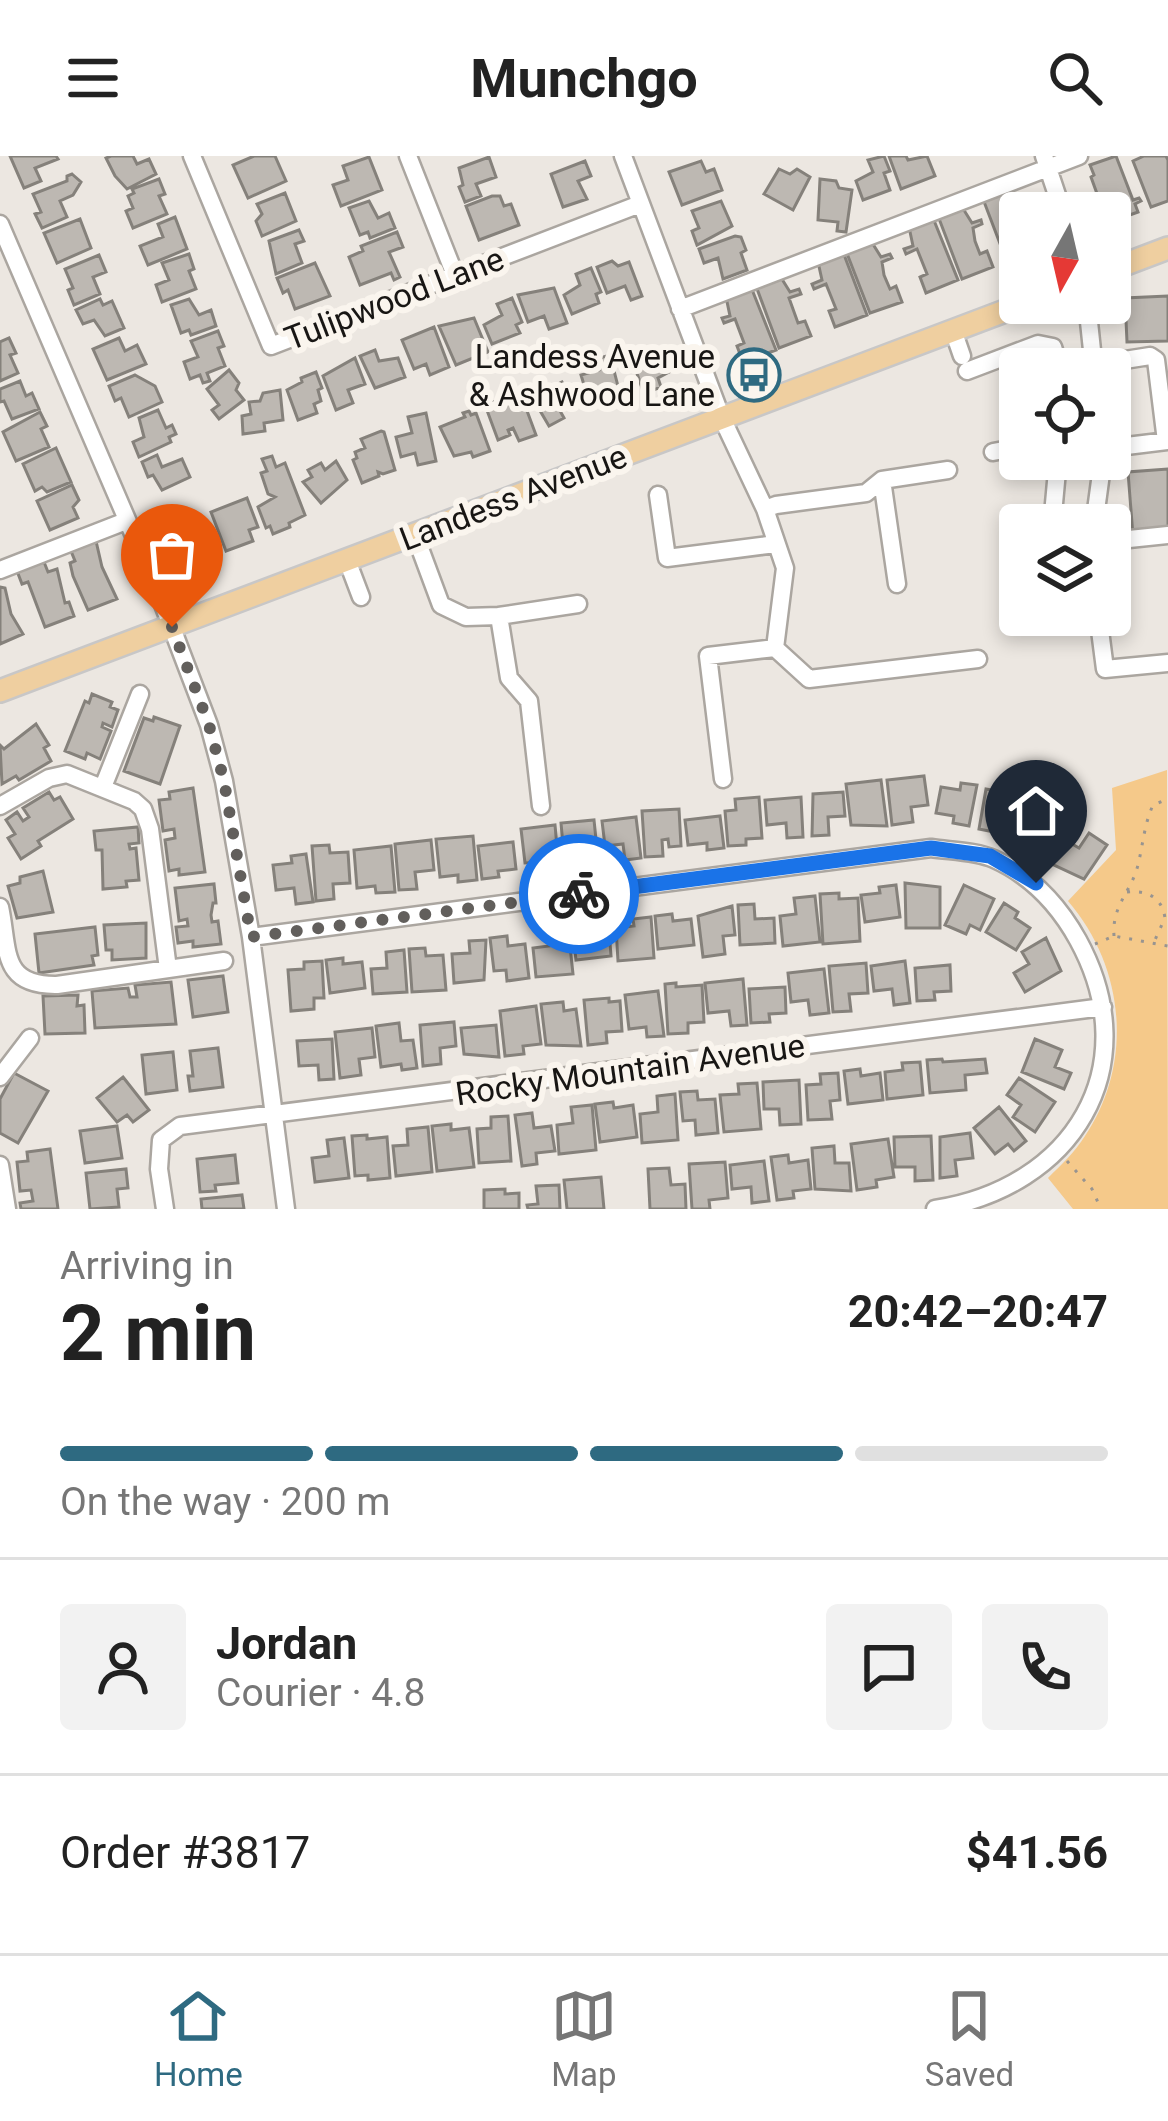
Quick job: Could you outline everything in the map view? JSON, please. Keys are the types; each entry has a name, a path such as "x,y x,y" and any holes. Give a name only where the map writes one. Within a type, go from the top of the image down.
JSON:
{"main road":[{"path":"1131,262 1168,248"},
{"name":"Landess Avenue","path":"0,691 999,313"}],"street":[{"name":"Tulipwood Lane","path":"192,156 271,346 640,204"},
{"path":"409,156 455,274"},
{"path":"623,156 721,416 765,509 785,568 776,648"},
{"path":"680,309 1046,162 1079,156"},
{"path":"1046,162 1056,192"},
{"path":"0,224 209,725 224,781 251,937 286,1209"},
{"path":"953,330 964,364 999,355"},
{"path":"1023,348 1038,344 1053,348"},
{"path":"1131,360 1150,356 1156,360 1167,441 1131,445"},
{"path":"992,452 999,452"},
{"path":"765,509 866,493 882,480 948,470"},
{"path":"882,480 897,584"},
{"path":"658,494 667,558 776,544"},
{"path":"0,570 126,521"},
{"path":"415,535 441,605 466,617 578,604"},
{"path":"1131,539 1168,535"},
{"path":"347,560 361,597"},
{"path":"500,616 509,678 529,701 541,806"},
{"path":"1101,636 1105,669 1168,663"},
{"path":"776,648 808,679 978,659"},
{"path":"723,779 708,656 776,648"},
{"path":"103,787 140,694"},
{"path":"0,806 58,775 77,777 134,801 147,818 168,969"},
{"path":"251,937 931,848 990,856 1036,883 1067,920 1083,949 1103,1007 1105,1038 1099,1074 1079,1123 1058,1151 1040,1168 994,1195 934,1209"},
{"path":"0,908 6,956 21,977 34,983 57,985 224,961"},
{"name":"Rocky Mountain Avenue","path":"165,1209 159,1169 161,1139 181,1126 1103,1007"},
{"path":"0,1077 30,1038"},
{"path":"0,1165 7,1209"}],"path":[{"path":"1114,936 1118,901 1133,878 1143,827 1153,805 1168,799"},
{"path":"1125,892 1145,892 1160,903 1165,918 1154,942"},
{"path":"1160,903 1168,899"},
{"path":"1083,949 1114,936 1168,946"},
{"path":"1058,1151 1092,1189 1101,1209"}],"shaded area":[{"path":"1167,770 1168,1209 1073,1209 1048,1178 1081,1142 1101,1108 1111,1078 1116,1016 1102,955 1068,901 1116,850 1112,788"}],"building":[{"path":"10,156 58,159 35,168 41,181 24,188"},
{"path":"133,156 137,164 149,159 156,174 127,189 106,158"},
{"path":"254,156 275,156 286,181 248,198 233,165"},
{"path":"884,156 890,190 863,200 856,181 873,172 868,160"},
{"path":"889,156 908,160 927,156 935,176 901,189"},
{"path":"1116,156 1130,192 1096,192 1090,165"},
{"path":"1166,156 1168,160 1168,201 1151,207 1133,161"},
{"path":"369,157 382,190 341,206 333,185 348,180 343,166"},
{"path":"489,157 496,177 476,184 481,196 465,202 459,168"},
{"path":"585,161 591,176 578,181 587,199 563,207 551,174"},
{"path":"701,161 706,172 714,169 722,190 682,205 669,172"},
{"path":"779,169 790,174 797,169 810,177 793,210 764,194"},
{"path":"72,174 81,182 73,195 60,201 67,217 42,228 33,194 67,181"},
{"path":"159,179 165,194 159,196 167,214 133,228 126,211 133,208 128,196 134,193 132,189"},
{"path":"820,179 852,190 846,232 837,231 838,222 818,220"},
{"path":"285,193 296,221 262,236 256,221 262,214 257,204"},
{"path":"999,193 999,241 983,199"},
{"path":"1131,195 1141,201 1135,204 1138,212 1131,214"},
{"path":"500,196 504,206 511,204 519,225 479,240 466,206"},
{"path":"369,201 378,218 389,213 395,228 370,238 368,232 360,235 349,208"},
{"path":"721,201 732,226 697,245 692,231 699,228 692,211"},
{"path":"962,207 972,223 981,220 973,228 975,241 980,254 987,251 993,267 962,279 938,216"},
{"path":"175,217 187,249 148,265 140,246 163,237 158,224"},
{"path":"933,218 958,280 926,293 920,277 927,274 917,249 906,254 904,249 913,246 909,227"},
{"path":"80,219 91,248 57,263 44,233"},
{"path":"299,230 304,241 295,244 302,263 276,274 269,241"},
{"path":"397,232 403,247 389,252 400,277 394,280 391,273 360,285 349,257 363,251 361,246"},
{"path":"741,237 746,250 741,253 747,270 723,279 718,258 704,263 699,249"},
{"path":"871,241 881,257 890,254 892,258 882,262 884,275 890,289 896,286 902,302 870,313 846,251"},
{"path":"843,252 867,315 835,327 829,311 836,309 826,284 814,289 812,284 822,280 818,262"},
{"path":"189,254 196,289 162,302 156,285 169,280 162,263"},
{"path":"99,255 106,272 93,277 100,294 74,305 65,269"},
{"path":"612,261 618,266 629,262 642,296 631,300 625,286 607,293 597,267"},
{"path":"315,263 330,296 295,309 277,278"},
{"path":"591,268 601,292 596,294 599,303 572,314 564,295 580,285 576,274"},
{"path":"780,276 790,292 799,289 801,294 789,298 798,323 805,321 811,336 779,348 756,286"},
{"path":"751,287 776,350 743,362 737,346 744,343 735,319 724,323 722,318 730,316 726,297"},
{"path":"554,288 567,323 549,329 544,316 528,322 518,295"},
{"path":"1168,296 1168,341 1127,342 1131,298"},
{"path":"512,298 522,322 516,325 520,333 492,344 484,325 502,315 497,304"},
{"path":"100,299 103,305 112,301 124,328 105,336 94,320 83,324 76,310"},
{"path":"189,299 199,315 211,310 216,326 191,335 189,330 181,333 171,305"},
{"path":"474,318 488,352 456,365 439,326"},
{"path":"434,327 449,367 430,375 426,364 414,369 402,340"},
{"path":"218,331 225,366 207,373 210,381 203,383 200,375 190,379 184,362 198,357 191,341"},
{"path":"9,338 18,373 0,381 0,342"},
{"path":"119,338 125,351 137,345 146,364 107,380 93,349"},
{"path":"645,347 649,357 664,351 671,371 658,378 661,387 644,394 630,353"},
{"path":"375,350 379,361 398,358 405,377 375,388 360,356"},
{"path":"610,355 621,398 605,402 601,391 587,395 581,375 599,370 596,359"},
{"path":"355,358 365,384 348,390 353,403 336,410 323,376"},
{"path":"229,370 244,400 219,419 212,410 219,405 207,389"},
{"path":"316,372 322,388 318,390 321,401 314,404 317,413 298,420 287,390"},
{"path":"135,375 155,386 162,402 129,417 109,386"},
{"path":"20,381 39,409 12,419 4,401 0,402 0,389"},
{"path":"562,382 572,400 559,409 564,418 549,426 532,397"},
{"path":"280,390 283,420 264,423 265,431 243,434 242,416 251,414 249,402"},
{"path":"520,392 536,435 519,441 513,428 498,440 485,405"},
{"path":"158,410 166,428 172,425 176,434 169,437 171,442 139,457 133,442 144,437 139,418"},
{"path":"469,411 476,413 490,451 473,457 471,452 454,456 440,427"},
{"path":"40,412 49,447 16,461 3,432"},
{"path":"426,413 436,461 418,465 415,453 401,457 396,437 412,433 408,417"},
{"path":"381,431 395,470 378,472 379,476 362,483 353,460 355,452 365,448 361,439"},
{"path":"56,448 71,482 47,492 42,487 35,491 23,464"},
{"path":"157,455 162,467 182,459 190,477 162,490 153,475 148,477 142,462"},
{"path":"272,456 276,467 285,463 305,515 273,534 258,507 275,497 268,494 261,473 267,471 262,459"},
{"path":"336,461 347,480 321,503 303,482 312,477 308,470 321,463 325,470"},
{"path":"1168,469 1168,533 1133,536 1131,472"},
{"path":"72,485 79,500 73,507 78,518 50,530 37,501"},
{"path":"247,498 258,527 249,530 253,541 226,551 211,512"},
{"path":"195,517 212,557 196,563 193,555 177,558 171,545 165,548 162,541 169,538 165,530"},
{"path":"96,541 117,599 88,610 73,576 71,551"},
{"path":"44,562 48,572 57,569 65,603 69,602 74,616 45,627 28,582 22,584 17,571"},
{"path":"0,587 5,588 11,614 23,634 0,644"},
{"path":"92,694 112,702 110,707 118,710 112,727 103,723 111,731 100,759 65,751"},
{"path":"154,717 180,726 160,784 124,771 144,718 153,721"},
{"path":"36,724 49,745 44,748 51,761 19,780 16,776 2,784 0,745 4,749"},
{"path":"924,776 928,805 911,807 913,822 892,825 887,780"},
{"path":"881,780 887,826 851,825 846,784"},
{"path":"961,783 977,785 969,826 953,823 954,816 936,813 941,787 960,790"},
{"path":"193,788 205,872 179,875 179,869 169,871 165,840 175,838 174,829 163,831 159,800 170,799 169,792"},
{"path":"986,789 1021,795 1016,820 997,817 994,832 979,829"},
{"path":"49,792 54,800 60,797 73,819 38,841 41,846 21,859 8,838 15,834 6,820 17,812 23,821 29,817 23,808"},
{"path":"843,792 845,816 828,817 829,835 812,836 813,794"},
{"path":"759,797 762,838 728,846 725,811 736,810 735,799"},
{"path":"801,797 803,837 787,838 786,823 767,825 765,800"},
{"path":"1036,801 1068,816 1048,859 1031,851 1039,834 1023,827"},
{"path":"679,809 681,846 669,847 668,839 662,840 663,856 645,857 642,811"},
{"path":"720,816 724,848 688,845 685,820"},
{"path":"636,817 641,858 625,860 623,844 605,846 602,821"},
{"path":"594,820 598,859 565,868 561,823"},
{"path":"555,825 559,869 543,871 542,862 525,863 521,829"},
{"path":"138,827 139,843 129,844 130,849 136,848 139,880 126,881 127,887 103,889 102,850 96,850 94,831"},
{"path":"1089,833 1107,845 1084,879 1052,864 1067,841 1079,848"},
{"path":"473,836 477,880 440,877 436,839"},
{"path":"431,840 434,870 415,872 417,889 399,890 395,844"},
{"path":"513,842 516,869 482,879 478,846"},
{"path":"329,845 330,853 348,852 350,883 333,884 334,899 316,901 312,846"},
{"path":"391,846 395,892 376,893 375,886 357,888 354,850"},
{"path":"306,854 313,902 296,904 294,888 276,890 273,865 292,863 291,856"},
{"path":"43,871 53,912 17,918 8,886"},
{"path":"905,883 940,887 940,928 906,928"},
{"path":"214,884 216,903 211,915 212,922 218,921 221,944 193,947 193,941 178,943 176,927 188,926 187,919 179,921 175,888"},
{"path":"896,885 900,917 865,922 861,895"},
{"path":"964,885 994,899 980,930 970,925 966,934 945,925"},
{"path":"839,893 839,899 858,898 860,941 823,944 820,894"},
{"path":"815,896 820,942 783,946 780,916 796,914 794,898"},
{"path":"1004,903 1030,928 1016,950 986,932"},
{"path":"754,904 755,919 774,918 775,943 740,945 738,905"},
{"path":"732,906 735,935 723,936 725,954 703,957 698,916"},
{"path":"672,914 673,921 691,919 694,945 658,949 655,916"},
{"path":"651,917 654,958 618,961 616,928"},
{"path":"146,923 146,958 112,960 112,950 106,950 104,925"},
{"path":"589,926 589,931 609,930 611,956 576,960 572,927"},
{"path":"95,927 98,955 92,956 94,965 39,973 35,934"},
{"path":"568,928 573,974 536,977 533,948 549,946 548,930"},
{"path":"507,936 508,946 525,944 529,978 507,981 506,970 494,971 490,938"},
{"path":"1046,938 1061,971 1025,992 1014,973 1029,964 1022,952"},
{"path":"486,940 484,980 454,983 452,954 470,953 469,941"},
{"path":"425,948 426,956 443,955 446,990 412,992 409,949"},
{"path":"404,950 407,992 373,994 371,969 387,968 386,952"},
{"path":"343,958 343,964 362,962 365,988 330,993 326,960"},
{"path":"322,961 324,998 314,998 314,1009 291,1011 288,970 304,969 304,962"},
{"path":"905,961 910,1003 894,1005 892,989 874,991 871,966"},
{"path":"866,963 868,993 849,994 851,1011 833,1012 829,966"},
{"path":"950,965 951,991 934,992 935,1000 917,1001 915,968"},
{"path":"824,969 829,1013 810,1015 808,1000 791,1002 788,973"},
{"path":"223,976 228,1012 193,1017 188,980"},
{"path":"743,979 747,1025 731,1026 729,1011 708,1013 705,983"},
{"path":"171,982 176,1024 95,1028 92,991 128,988 130,997 137,997 135,985"},
{"path":"676,983 676,987 702,985 704,1022 688,1023 688,1033 668,1034 665,984"},
{"path":"785,987 786,1013 769,1014 770,1022 751,1023 749,989"},
{"path":"658,991 664,1036 647,1037 646,1027 629,1029 625,995"},
{"path":"78,995 77,1006 84,1005 85,1033 45,1034 43,996"},
{"path":"609,998 609,1002 620,1001 622,1031 606,1032 607,1043 588,1045 584,1000"},
{"path":"563,1002 564,1011 576,1009 581,1046 546,1045 541,1004"},
{"path":"536,1006 541,1044 523,1046 524,1054 505,1056 500,1011"},
{"path":"454,1022 456,1046 440,1048 441,1064 423,1066 420,1025"},
{"path":"399,1023 401,1041 413,1040 417,1068 381,1067 376,1026"},
{"path":"496,1025 499,1057 464,1054 461,1028"},
{"path":"372,1028 375,1057 359,1059 361,1075 340,1078 335,1032"},
{"path":"332,1039 334,1079 319,1080 318,1065 299,1066 297,1041"},
{"path":"1035,1039 1062,1050 1055,1067 1071,1073 1064,1089 1022,1072"},
{"path":"218,1048 223,1087 190,1091 190,1051"},
{"path":"173,1052 177,1090 146,1094 142,1055"},
{"path":"985,1059 987,1073 965,1075 966,1090 930,1093 927,1060"},
{"path":"920,1062 923,1095 887,1099 885,1072 903,1070 902,1063"},
{"path":"860,1069 861,1076 880,1073 883,1100 848,1104 844,1071"},
{"path":"14,1073 48,1091 18,1143 0,1133 0,1099"},
{"path":"838,1073 840,1100 830,1101 832,1119 808,1120 806,1085 821,1084 820,1074"},
{"path":"123,1077 149,1110 133,1122 127,1115 117,1122 97,1098"},
{"path":"1019,1078 1055,1102 1035,1132 1013,1117 1021,1105 1007,1095"},
{"path":"799,1080 801,1124 780,1125 779,1109 764,1109 763,1082"},
{"path":"757,1083 761,1129 724,1132 720,1095 739,1094 738,1084"},
{"path":"697,1091 698,1100 715,1099 718,1133 696,1135 695,1120 683,1121 680,1092"},
{"path":"675,1094 678,1140 642,1143 640,1114 658,1112 657,1096"},
{"path":"613,1102 614,1108 633,1105 637,1137 600,1142 595,1104"},
{"path":"592,1105 596,1150 559,1154 557,1125 573,1123 571,1107"},
{"path":"999,1107 1026,1141 1014,1151 1008,1144 995,1154 974,1128"},
{"path":"532,1113 534,1128 551,1126 555,1151 536,1153 537,1164 522,1166 515,1115"},
{"path":"508,1116 511,1161 479,1163 477,1129 491,1128 491,1117"},
{"path":"451,1124 451,1130 469,1128 474,1167 437,1171 432,1126"},
{"path":"117,1126 122,1158 85,1163 80,1131"},
{"path":"428,1127 432,1172 396,1176 393,1146 408,1145 407,1129"},
{"path":"970,1133 973,1158 955,1160 957,1176 940,1178 940,1137"},
{"path":"367,1135 367,1139 387,1137 390,1178 355,1176 352,1136"},
{"path":"931,1136 933,1180 915,1181 915,1167 895,1167 894,1137"},
{"path":"344,1138 349,1178 315,1182 312,1158 329,1156 327,1140"},
{"path":"888,1139 894,1177 876,1180 877,1187 857,1190 851,1144"},
{"path":"834,1146 835,1163 849,1163 851,1191 815,1189 812,1148"},
{"path":"50,1149 58,1209 21,1209 20,1203 33,1201 31,1190 20,1191 17,1162 28,1161 27,1152"},
{"path":"235,1155 238,1183 200,1192 197,1159"},
{"path":"788,1155 789,1163 808,1160 811,1189 793,1191 794,1198 777,1200 771,1157"},
{"path":"764,1161 769,1201 752,1203 751,1187 732,1189 730,1165"},
{"path":"725,1162 728,1198 709,1200 710,1209 692,1209 689,1164"},
{"path":"669,1168 671,1185 685,1184 686,1209 650,1209 648,1169"},
{"path":"126,1169 128,1188 117,1189 119,1207 90,1209 86,1173"},
{"path":"601,1177 604,1209 567,1209 564,1180"},
{"path":"559,1185 560,1209 528,1209 527,1205 538,1204 536,1186"},
{"path":"505,1189 505,1194 519,1193 519,1209 484,1209 484,1190"},
{"path":"242,1195 244,1209 202,1209 201,1199"}],"way so far":[{"path":"172,627 209,725 224,781 251,937 579,894"}],"place":[{"name":"Landess Avenue & Ashwood Lane","path":"754,375"}],"route":[{"path":"579,894 931,848 990,856 1036,883"}]}
